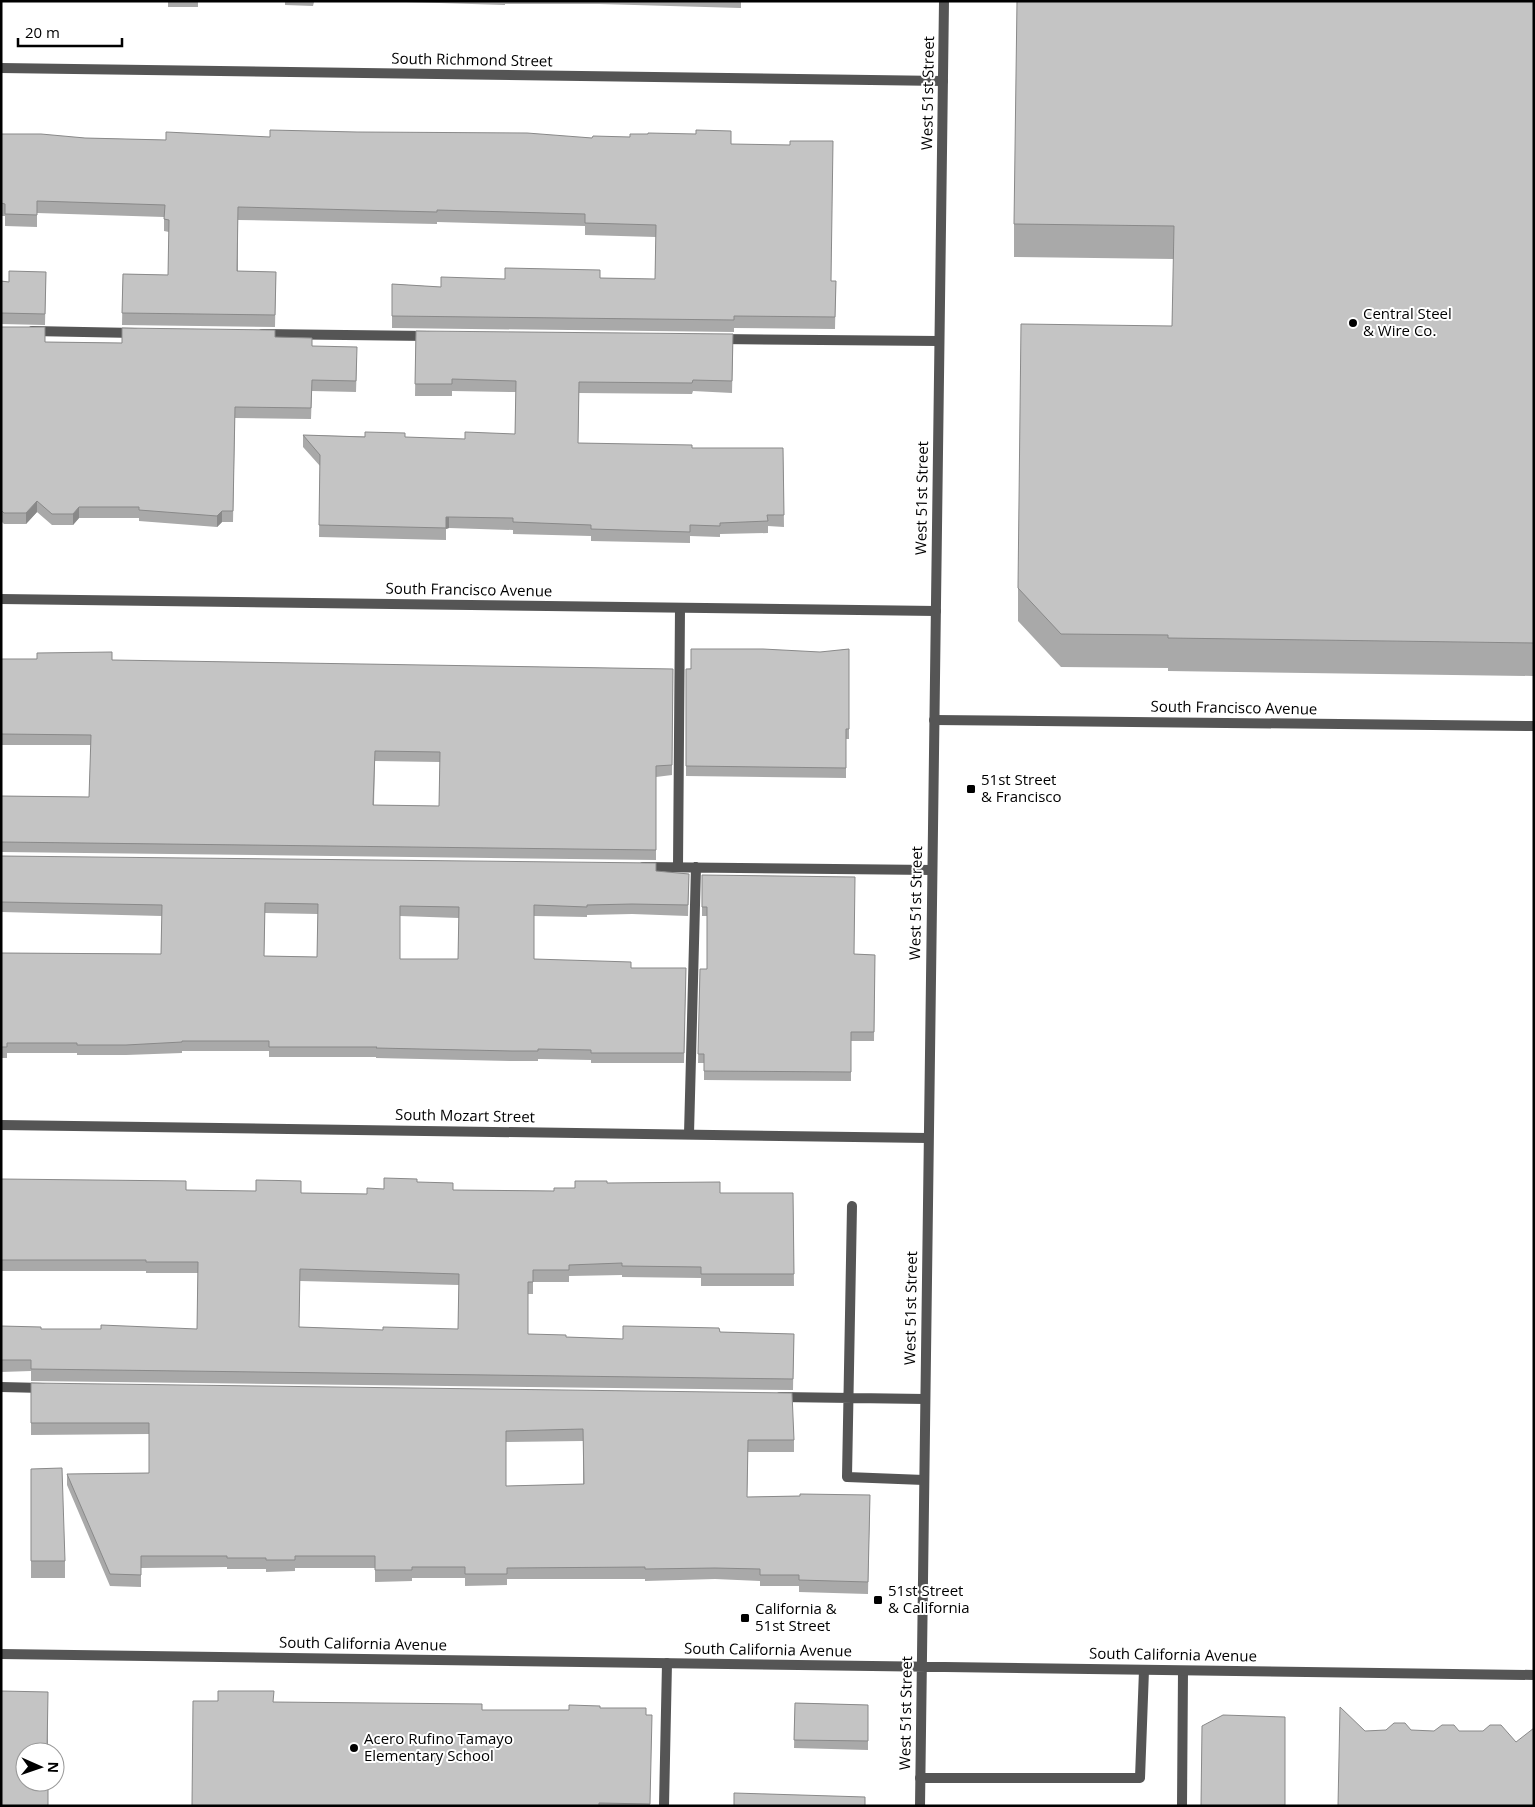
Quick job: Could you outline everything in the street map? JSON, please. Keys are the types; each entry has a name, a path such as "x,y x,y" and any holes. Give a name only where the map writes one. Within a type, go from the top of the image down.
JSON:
{"street":[{"name":"West 51st Street","path":"920,1806 944,1"},
{"name":"South Richmond Street","path":"1,68 943,81"},
{"path":"21,331 150,333"},
{"path":"249,334 437,336"},
{"path":"714,339 939,341"},
{"name":"South Francisco Avenue","path":"1,599 936,611"},
{"path":"678,867 680,608"},
{"name":"South Francisco Avenue","path":"934,720 1534,726"},
{"path":"628,866 932,870"},
{"path":"689,1134 696,867"},
{"name":"South Mozart Street","path":"1,1125 928,1138"},
{"path":"852,1206 847,1477 924,1480"},
{"path":"1,1387 51,1388"},
{"path":"768,1397 925,1399"},
{"name":"South California Avenue","path":"1,1654 1534,1675"},
{"path":"664,1806 667,1663"},
{"path":"920,1778 1140,1778 1144,1670"},
{"path":"1182,1806 1183,1671"}],"building":[{"name":"Central Steel & Wire Co.","path":"1017,1 1534,1 1534,643 1168,638 1168,635 1061,634 1018,588 1021,324 1172,326 1174,226 1014,224"},
{"path":"270,130 527,133 592,138 593,136 630,137 630,134 648,133 696,134 696,130 731,131 731,144 790,145 790,141 833,141 831,281 836,281 835,317 734,316 734,320 392,316 392,284 441,287 441,277 505,279 505,268 600,270 600,278 655,279 656,225 585,223 585,214 238,207 237,271 276,272 275,315 122,313 123,274 168,275 169,220 164,219 165,205 37,201 37,215 5,214 5,204 1,203 1,134 166,140 166,132 270,137"},
{"path":"9,271 46,272 45,314 1,313 1,281 9,282"},
{"path":"1,327 45,327 45,342 122,343 122,328 275,330 275,337 312,338 312,346 357,347 356,381 312,380 311,408 235,407 233,511 222,511 217,516 139,510 139,507 79,507 73,514 52,514 37,501 26,513 4,513 1,510"},
{"path":"416,331 733,334 732,381 693,380 692,383 579,382 578,443 692,445 692,448 783,448 784,515 767,515 768,521 720,523 720,526 690,525 690,532 591,529 591,525 513,522 513,518 446,517 446,528 319,525 320,455 303,435 365,437 365,432 405,433 405,437 465,439 465,432 515,434 516,381 452,379 452,384 415,384"},
{"path":"691,649 763,649 820,652 849,649 849,729 846,729 846,768 686,766 686,669 691,669"},
{"path":"112,652 112,660 673,669 672,765 656,766 656,850 1,842 1,796 89,797 91,735 1,734 1,659 37,659 37,653","holes":["375,751 440,752 439,806 373,805"]},
{"path":"1,856 656,863 656,871 689,874 688,905 632,904 587,905 587,907 534,905 534,959 631,962 631,968 686,968 684,1053 591,1053 591,1050 538,1049 538,1051 512,1051 377,1047 269,1047 269,1041 182,1041 126,1045 7,1043 7,1047 1,1047 1,953 161,954 162,905 1,902","holes":["265,903 318,904 317,957 264,956","400,906 459,907 458,959 400,959"]},
{"path":"702,875 855,877 854,954 875,955 874,1032 851,1032 851,1072 704,1071 704,1054 698,1054 700,969 707,969 707,907 702,907"},
{"path":"384,1178 417,1179 417,1182 453,1183 453,1190 554,1191 554,1188 575,1188 575,1181 607,1181 607,1183 720,1182 720,1193 793,1193 794,1274 701,1274 701,1267 622,1266 622,1263 569,1265 569,1270 533,1270 533,1282 528,1282 528,1334 623,1339 623,1326 719,1328 720,1332 794,1334 793,1379 31,1369 31,1360 1,1360 1,1326 41,1327 41,1329 101,1329 101,1325 197,1329 198,1262 1,1260 1,1179 186,1181 186,1190 256,1191 256,1180 301,1181 301,1193 367,1194 367,1188 384,1189","holes":["300,1269 459,1274 458,1329 383,1327 383,1330 299,1327"]},
{"path":"31,1383 792,1393 794,1440 748,1440 747,1497 800,1496 800,1494 870,1495 868,1582 799,1580 799,1575 760,1575 760,1569 645,1569 645,1567 507,1568 507,1574 465,1574 465,1567 412,1567 412,1570 375,1570 375,1556 295,1556 295,1560 266,1560 266,1558 227,1558 227,1556 141,1556 141,1575 110,1574 67,1474 149,1473 149,1423 31,1423","holes":["583,1429 584,1484 506,1486 506,1431"]},
{"path":"62,1468 65,1561 31,1561 31,1469"},
{"path":"1,1691 48,1692 47,1742 15,1742 15,1792 48,1792 48,1806 1,1806"},
{"name":"Acero Rufino Tamayo Elementary School","path":"218,1691 274,1691 273,1702 482,1704 482,1710 569,1710 569,1705 600,1706 600,1708 646,1708 646,1715 652,1715 650,1804 599,1803 599,1806 192,1806 193,1701 218,1701"},
{"path":"795,1703 868,1705 868,1741 794,1740"},
{"path":"1340,1707 1365,1731 1386,1730 1394,1723 1405,1723 1411,1730 1434,1731 1442,1725 1454,1725 1459,1731 1483,1731 1490,1725 1501,1725 1516,1742 1534,1728 1534,1806 1338,1806"},
{"path":"1223,1715 1285,1717 1285,1805 1201,1806 1202,1726"},
{"path":"734,1793 865,1797 865,1806 734,1806"}],"place":[{"name":"Central Steel & Wire Co.","path":"1353,323"},
{"name":"51st Street & Francisco","path":"971,789"},
{"name":"51st Street & California","path":"878,1600"},
{"name":"California & 51st Street","path":"745,1618"},
{"name":"Acero Rufino Tamayo Elementary School","path":"354,1748"}]}
